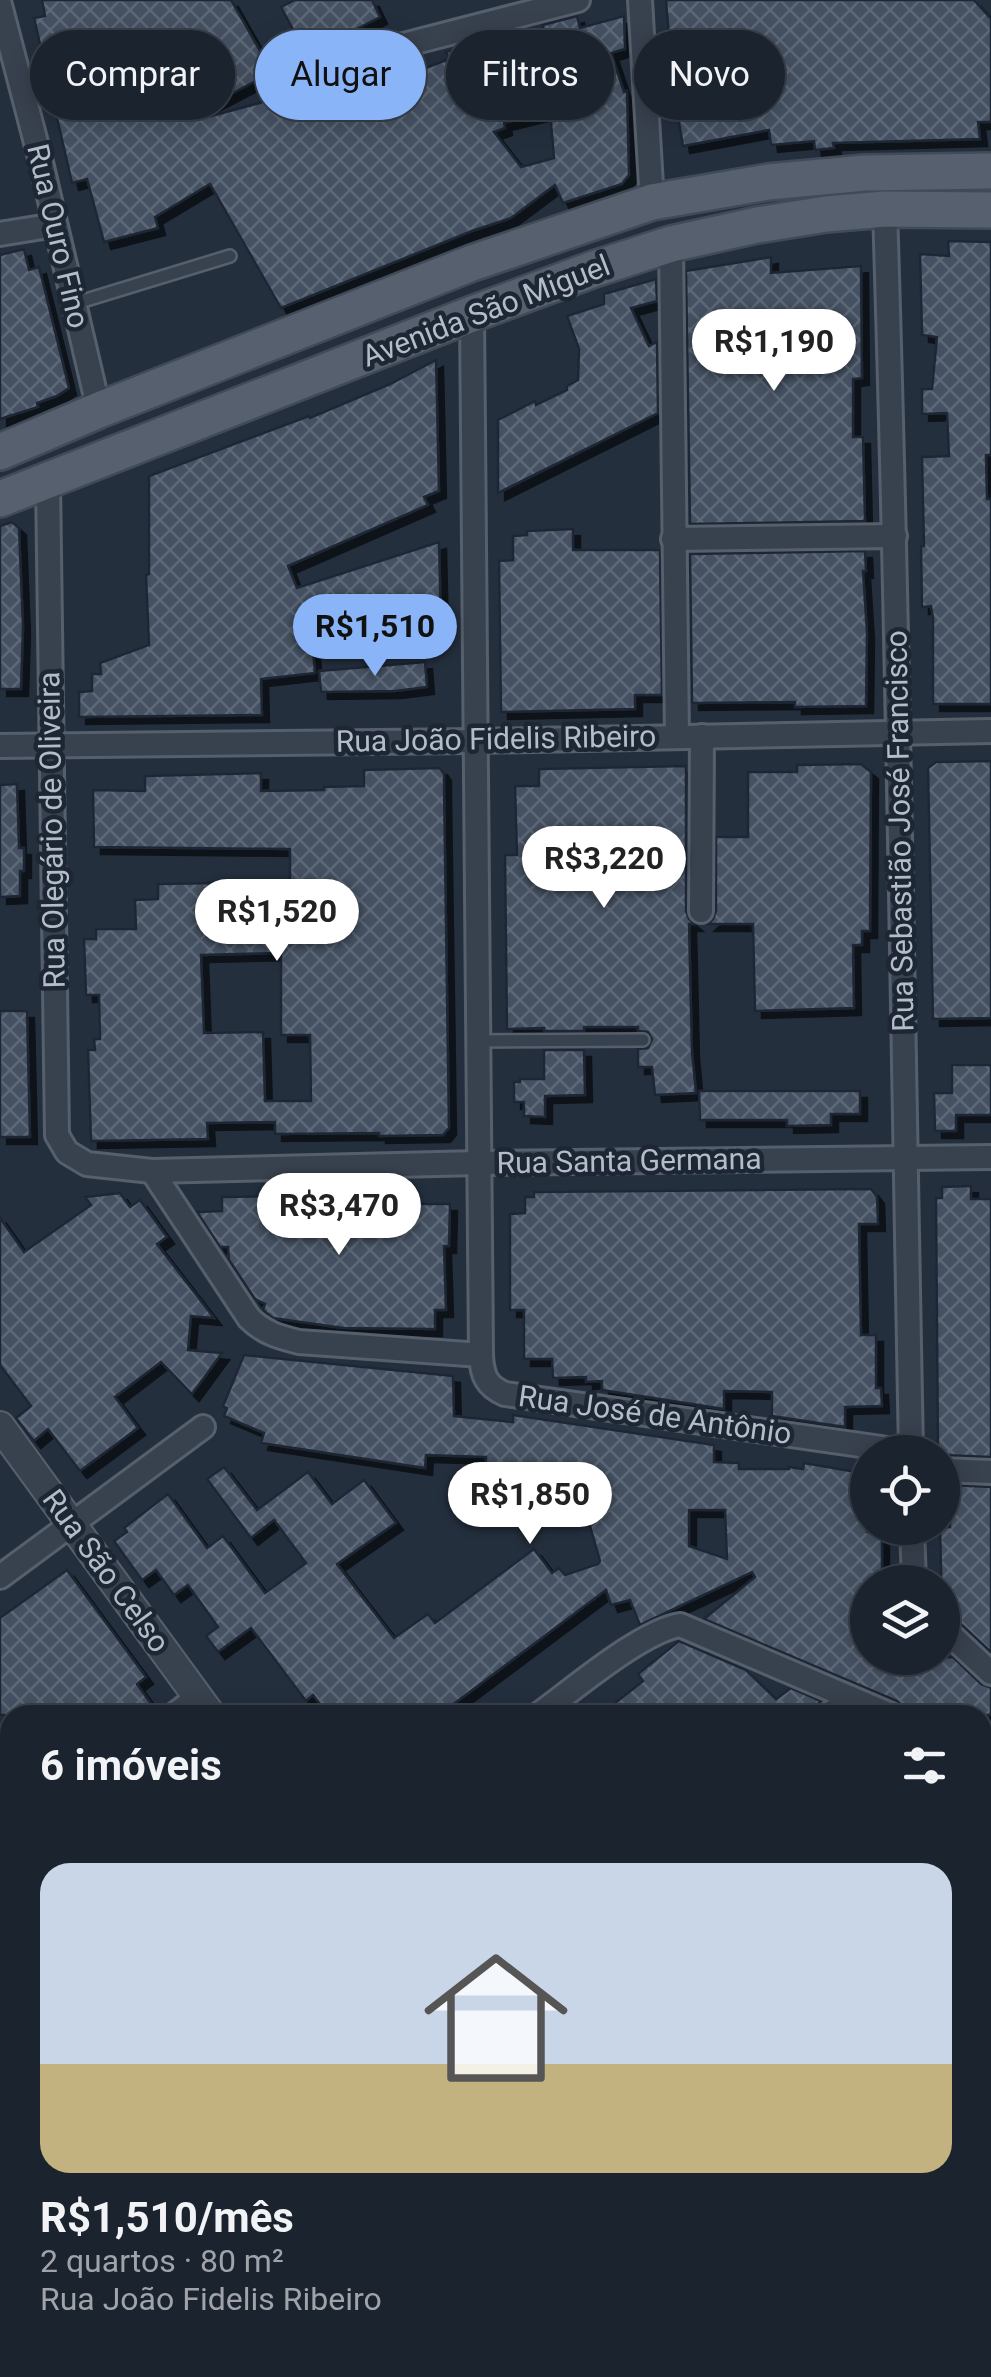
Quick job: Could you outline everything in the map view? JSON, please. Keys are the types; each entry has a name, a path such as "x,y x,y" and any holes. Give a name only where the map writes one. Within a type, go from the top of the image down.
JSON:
{"main road":[{"name":"Avenida São Miguel","path":"0,452 472,264 652,202 768,182 846,175 991,172"},
{"name":"Avenida São Miguel","path":"0,499 472,314 671,244 826,214 885,209 991,210"}],"street":[{"path":"426,39 578,0"},
{"path":"640,0 652,202"},
{"name":"Rua Ouro Fino","path":"0,5 99,410"},
{"name":"Rua Sebastião José Francisco","path":"885,209 896,536 896,733 910,1435"},
{"path":"0,234 55,225"},
{"path":"671,244 677,736"},
{"path":"152,1170 249,1318 274,1336 298,1342 481,1354 472,314"},
{"name":"Rua Olegário de Oliveira","path":"48,480 57,1134 67,1152 87,1164"},
{"path":"673,539 896,536"},
{"name":"Rua João Fidelis Ribeiro","path":"0,746 991,731"},
{"path":"701,912 702,736"},
{"name":"Rua Santa Germana","path":"87,1164 152,1170 991,1157"},
{"name":"Rua José de Antônio","path":"481,1354 484,1377 506,1394 850,1443"},
{"name":"Rua São Celso","path":"0,1426 204,1705"},
{"path":"0,1577 203,1427"},
{"path":"960,1471 991,1472"},
{"path":"552,1705 655,1632 674,1626 687,1626 867,1705"},
{"path":"960,1644 991,1673"},
{"path":"842,1705 851,1698"}],"lane":[{"path":"74,304 230,256"},
{"path":"479,1041 643,1040"}],"building":[{"path":"42,0 231,0 255,42 255,81 235,92 235,30 37,30 34,18 45,16"},
{"path":"295,0 372,0 380,17 355,30 293,30 281,7"},
{"path":"666,0 974,0 991,19 991,122 978,122 980,139 833,143 834,148 815,150 814,141 771,145 769,130 683,146 678,120 785,120 785,30 668,30"},
{"path":"577,16 580,28 624,16 625,49 614,52 614,30 544,30 543,25"},
{"path":"446,60 446,120 517,120 504,123 505,128 494,132 521,167 554,158 551,120 614,120 614,62 624,92 627,91 629,175 622,184 563,203 555,185 511,218 281,308 210,184 155,217 158,228 104,242 87,179 72,183 57,120 235,120 235,110 255,104 255,120 426,120 426,68"},
{"path":"948,241 991,242 991,455 986,455 987,499 991,499 991,704 933,704 933,618 931,606 922,607 922,457 949,456 947,413 922,414 922,389 932,389 937,337 922,335 920,254 949,256"},
{"path":"24,249 29,270 39,267 69,388 37,403 38,407 0,419 0,255"},
{"path":"771,257 771,273 861,266 862,378 853,379 853,437 863,437 865,521 690,524 686,271"},
{"path":"656,279 657,301 631,308 649,346 657,342 658,413 498,493 498,420 567,390 578,380 579,349 567,316 604,304 604,294"},
{"path":"436,360 439,491 424,497 428,505 288,566 297,588 439,542 441,624 312,641 315,673 261,679 262,715 79,717 79,692 92,691 92,674 101,674 100,663 149,645 149,476 310,418"},
{"path":"12,522 19,528 21,689 0,689 0,526"},
{"path":"573,529 573,550 660,550 662,695 635,695 635,709 501,712 499,561 513,560 513,536 527,535 527,531"},
{"path":"865,551 866,706 692,703 690,554"},
{"path":"425,662 427,687 321,692 319,671"},
{"path":"991,761 991,1018 933,1019 928,768 936,762"},
{"path":"861,764 871,772 870,931 862,931 862,945 853,945 854,1008 755,1011 753,924 708,924 716,911 716,837 748,837 748,772 797,772 797,765"},
{"path":"686,766 686,911 695,924 689,924 696,1093 655,1095 652,1067 638,1067 638,1049 648,1048 652,1039 648,1032 638,1031 638,1027 584,1027 584,1031 507,1029 505,855 517,855 515,786 539,786 539,769"},
{"path":"440,768 444,774 449,1128 443,1135 275,1134 275,1122 207,1123 208,1139 91,1141 88,1050 95,1050 94,1039 100,1039 99,995 86,995 84,939 96,939 96,929 136,929 135,900 158,899 158,884 290,882 290,849 94,847 93,790 145,791 145,776 261,773 261,791 324,790 364,786 364,770","holes":["281,953 281,1035 310,1035 311,1101 265,1101 263,1032 204,1033 201,955"]},
{"path":"17,784 19,848 24,848 24,871 20,871 20,896 0,897 0,785"},
{"path":"0,1011 27,1011 30,1137 0,1137"},
{"path":"544,1050 584,1050 585,1095 545,1096 545,1117 524,1116 524,1102 514,1102 514,1082 544,1079"},
{"path":"952,1065 991,1065 991,1115 956,1115 956,1131 935,1131 934,1093 952,1093"},
{"path":"699,1091 860,1091 860,1114 831,1114 831,1125 787,1126 787,1120 700,1120"},
{"path":"971,1186 971,1199 991,1199 991,1457 960,1456 960,1435 938,1435 936,1198 942,1198 942,1187"},
{"path":"871,1189 877,1197 878,1224 859,1224 861,1335 876,1335 876,1388 881,1388 882,1406 845,1407 845,1427 772,1416 772,1392 724,1391 724,1409 602,1390 602,1381 586,1382 586,1377 553,1378 552,1359 524,1359 524,1310 510,1310 510,1214 525,1213 525,1197 534,1197 534,1192"},
{"path":"120,1193 130,1207 140,1200 167,1237 157,1244 214,1318 191,1316 188,1350 222,1353 192,1394 161,1362 115,1397 138,1428 80,1471 48,1429 34,1441 16,1418 31,1406 0,1365 0,1218 24,1252 91,1205 85,1197"},
{"path":"397,1194 397,1204 450,1204 449,1246 444,1246 446,1310 435,1310 435,1329 343,1328 273,1318 263,1310 265,1304 255,1299 229,1260 228,1247 220,1247 197,1212 222,1211 222,1197"},
{"path":"244,1355 453,1376 454,1416 513,1422 513,1415 714,1445 714,1462 739,1463 739,1469 803,1469 804,1463 850,1471 850,1545 882,1545 882,1565 850,1565 850,1675 960,1675 960,1664 981,1684 991,1688 991,1705 902,1705 704,1619 755,1577 752,1572 640,1625 630,1600 611,1605 606,1590 452,1705 320,1705 313,1695 306,1701 251,1628 218,1652 206,1636 218,1627 188,1585 174,1595 156,1570 142,1580 114,1541 127,1532 124,1528 168,1494 207,1548 223,1536 265,1593 306,1563 274,1520 251,1538 207,1479 224,1467 257,1510 308,1472 332,1504 364,1480 396,1523 337,1564 394,1638 428,1614 435,1623 534,1549 552,1573 559,1568 565,1575 598,1564 584,1505 485,1481 486,1457 426,1455 425,1468 261,1443 264,1433 224,1416 227,1408 223,1406","holes":["689,1510 725,1510 727,1559 689,1546"]},
{"path":"960,1485 991,1487 991,1652 960,1623 960,1565 941,1565 940,1545 960,1545"},
{"path":"67,1570 146,1677 137,1684 152,1705 0,1705 0,1618"},
{"path":"679,1641 746,1670 776,1699 791,1688 821,1701 817,1705 613,1705 643,1681 638,1674"}]}
